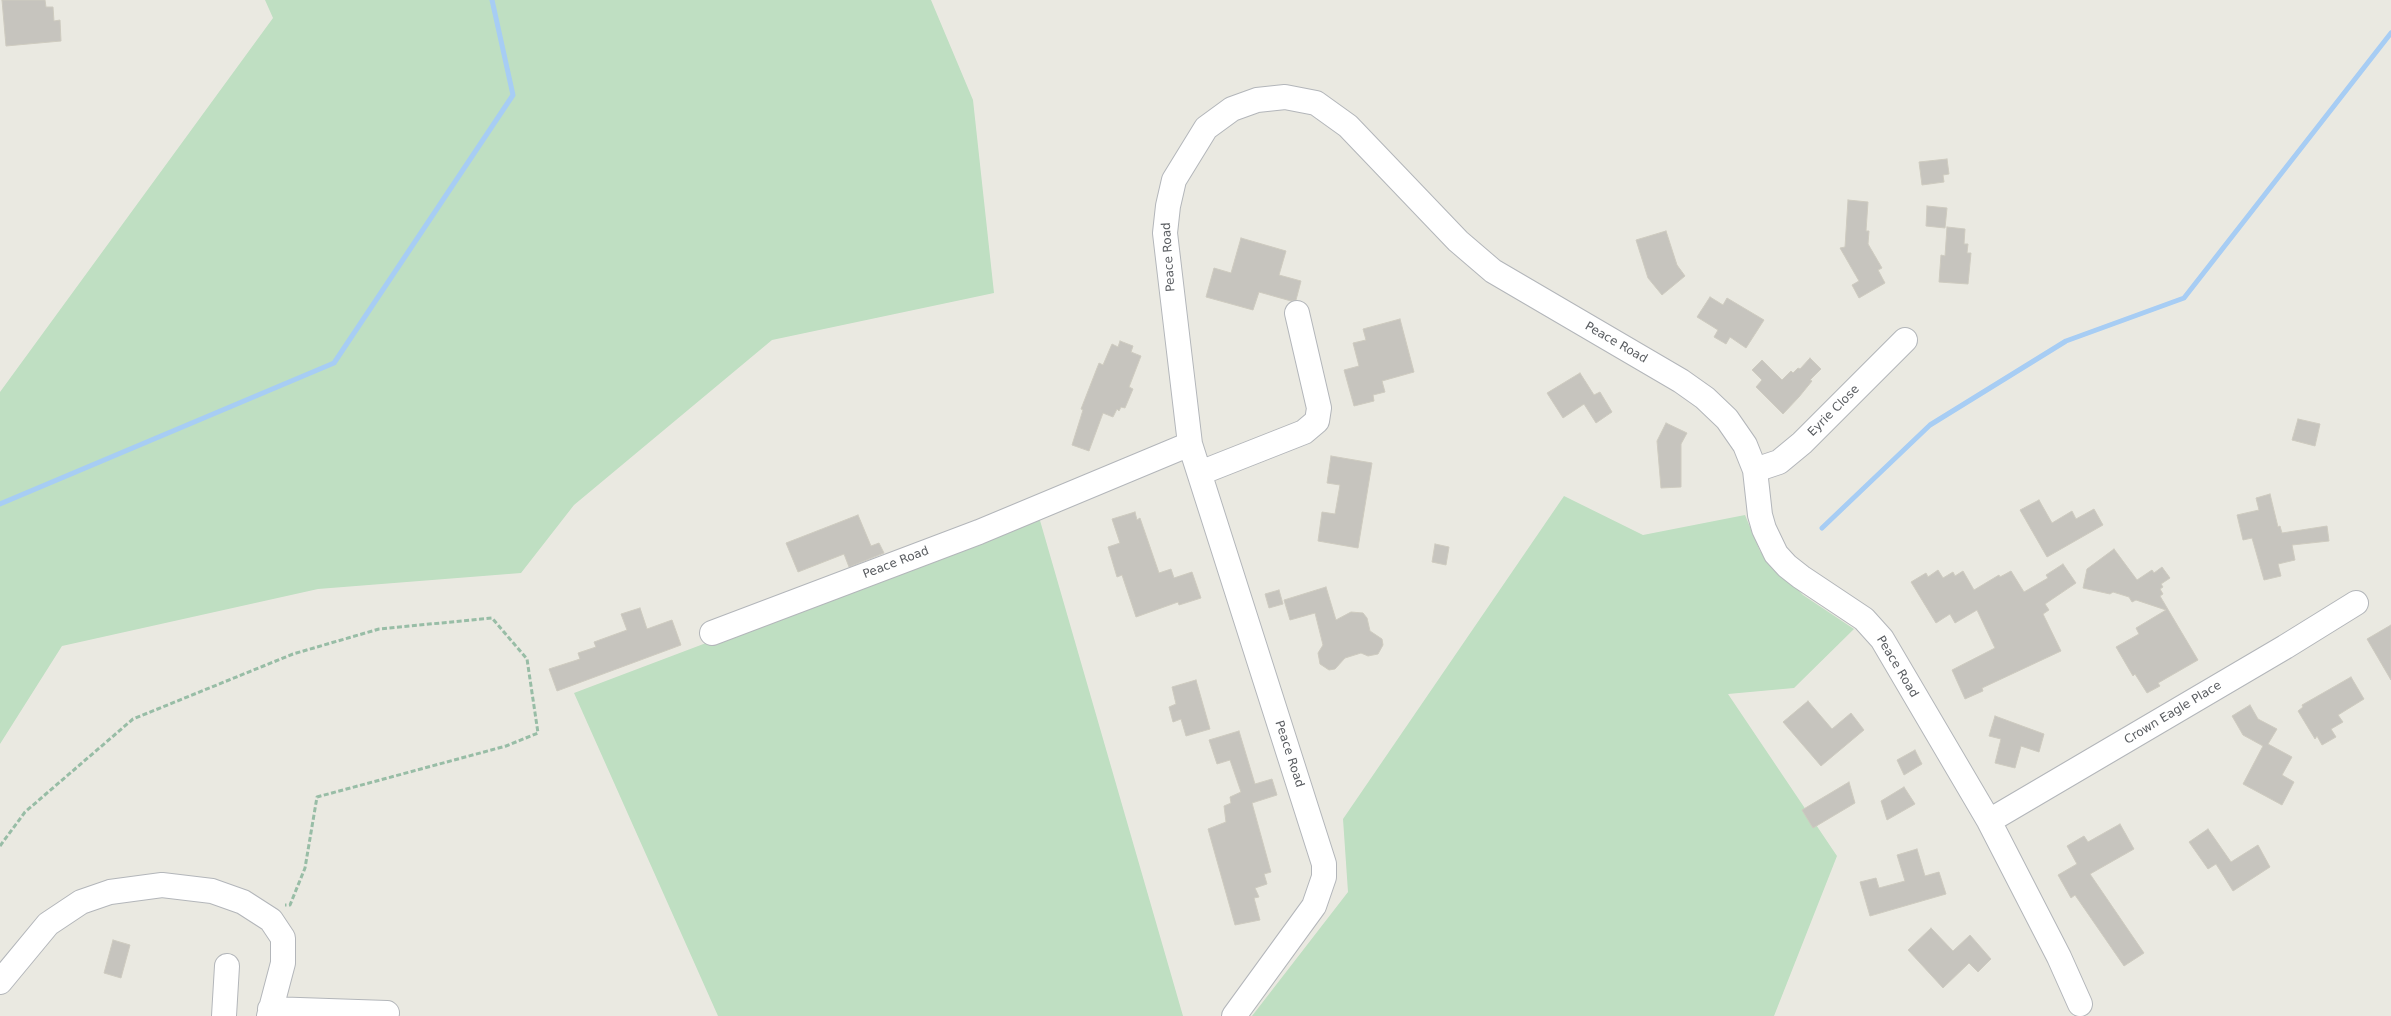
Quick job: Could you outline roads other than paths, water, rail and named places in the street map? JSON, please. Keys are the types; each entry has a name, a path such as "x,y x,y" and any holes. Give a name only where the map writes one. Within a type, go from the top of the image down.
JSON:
{"street":[{"name":"Peace Road","path":"1234,1016 1314,906 1324,877 1324,864 1190,444 1165,233 1168,206 1174,180 1198,139 1219,117 1232,109 1257,100 1285,97 1316,103 1348,126 1458,241 1493,271 1682,381 1705,398 1727,419 1745,445 1755,470 1762,522 1776,554 1801,577 1852,610 1872,626 1989,821 2059,958 2080,1004"},
{"path":"1200,473 1304,432 1317,421 1319,408 1297,313"},
{"name":"Eyrie Close","path":"1755,470 1779,462 1802,443 1905,340"},
{"name":"Peace Road","path":"712,633 979,532 1190,444"},
{"name":"Crown Eagle Place","path":"1989,821 2285,647 2356,603"},
{"path":"0,982 48,924 81,902 110,892 162,885 212,891 243,902 271,920 283,938 283,963 269,1012 387,1013"},
{"path":"224,1016 227,966"}],"waterway":[{"path":"0,504 334,363 513,95 492,0"},
{"path":"1822,528 1930,425 2066,341 2184,298 2391,33"}]}
